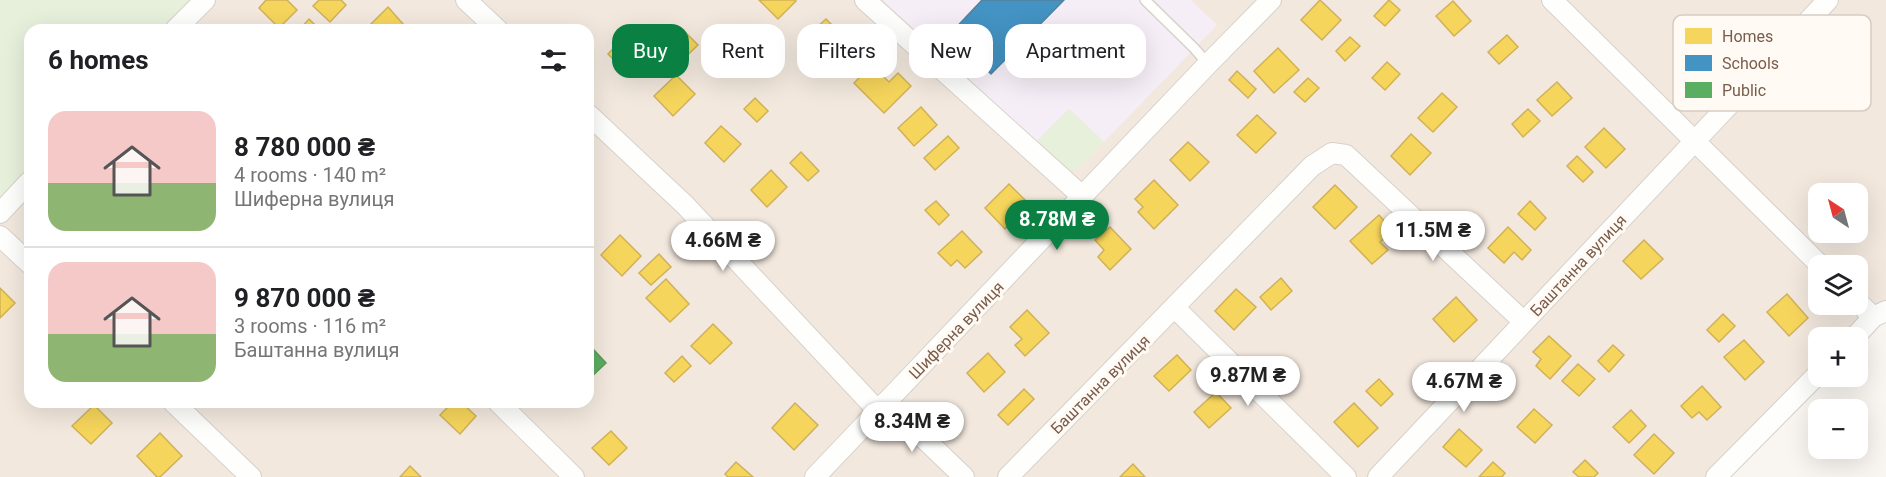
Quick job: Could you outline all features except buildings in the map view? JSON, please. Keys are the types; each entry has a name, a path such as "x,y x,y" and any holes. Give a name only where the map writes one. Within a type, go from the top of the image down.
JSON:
{"street":[{"path":"181,24 205,0"},
{"path":"466,0 492,24"},
{"path":"865,0 1083,197"},
{"name":"Шиферна вулиця","path":"815,477 1271,0"},
{"path":"1552,0 1810,255"},
{"name":"Баштанна вулиця","path":"1814,15 1828,0"},
{"name":"Баштанна вулиця","path":"1008,477 1312,166 1332,153 1346,155 1354,162 1524,322 1723,111"},
{"path":"594,120 685,205 882,406 964,477"},
{"path":"0,213 24,187"},
{"path":"0,236 24,258"},
{"path":"1175,308 1346,477"},
{"path":"1866,327 1880,314"},
{"path":"1378,477 1524,322"},
{"path":"1716,477 1808,384"},
{"path":"179,408 251,477"},
{"path":"504,408 574,477"}],"lane":[{"path":"1145,0 1208,64"}],"shaded area":[{"path":"205,0 1886,0 1886,311 1866,327 1808,327 1808,384 1716,477 0,477 0,213 24,187 24,408 594,408 594,24 181,24"},
{"path":"883,0 1191,0 1217,25 1104,142 1069,109 1035,143 966,78 993,78 993,24 909,24"}],"green space":[{"path":"0,0 202,0 180,24 24,24 24,187 0,213"},
{"path":"1069,109 1104,142 1076,169 1070,170 1056,163 1035,143"}]}
